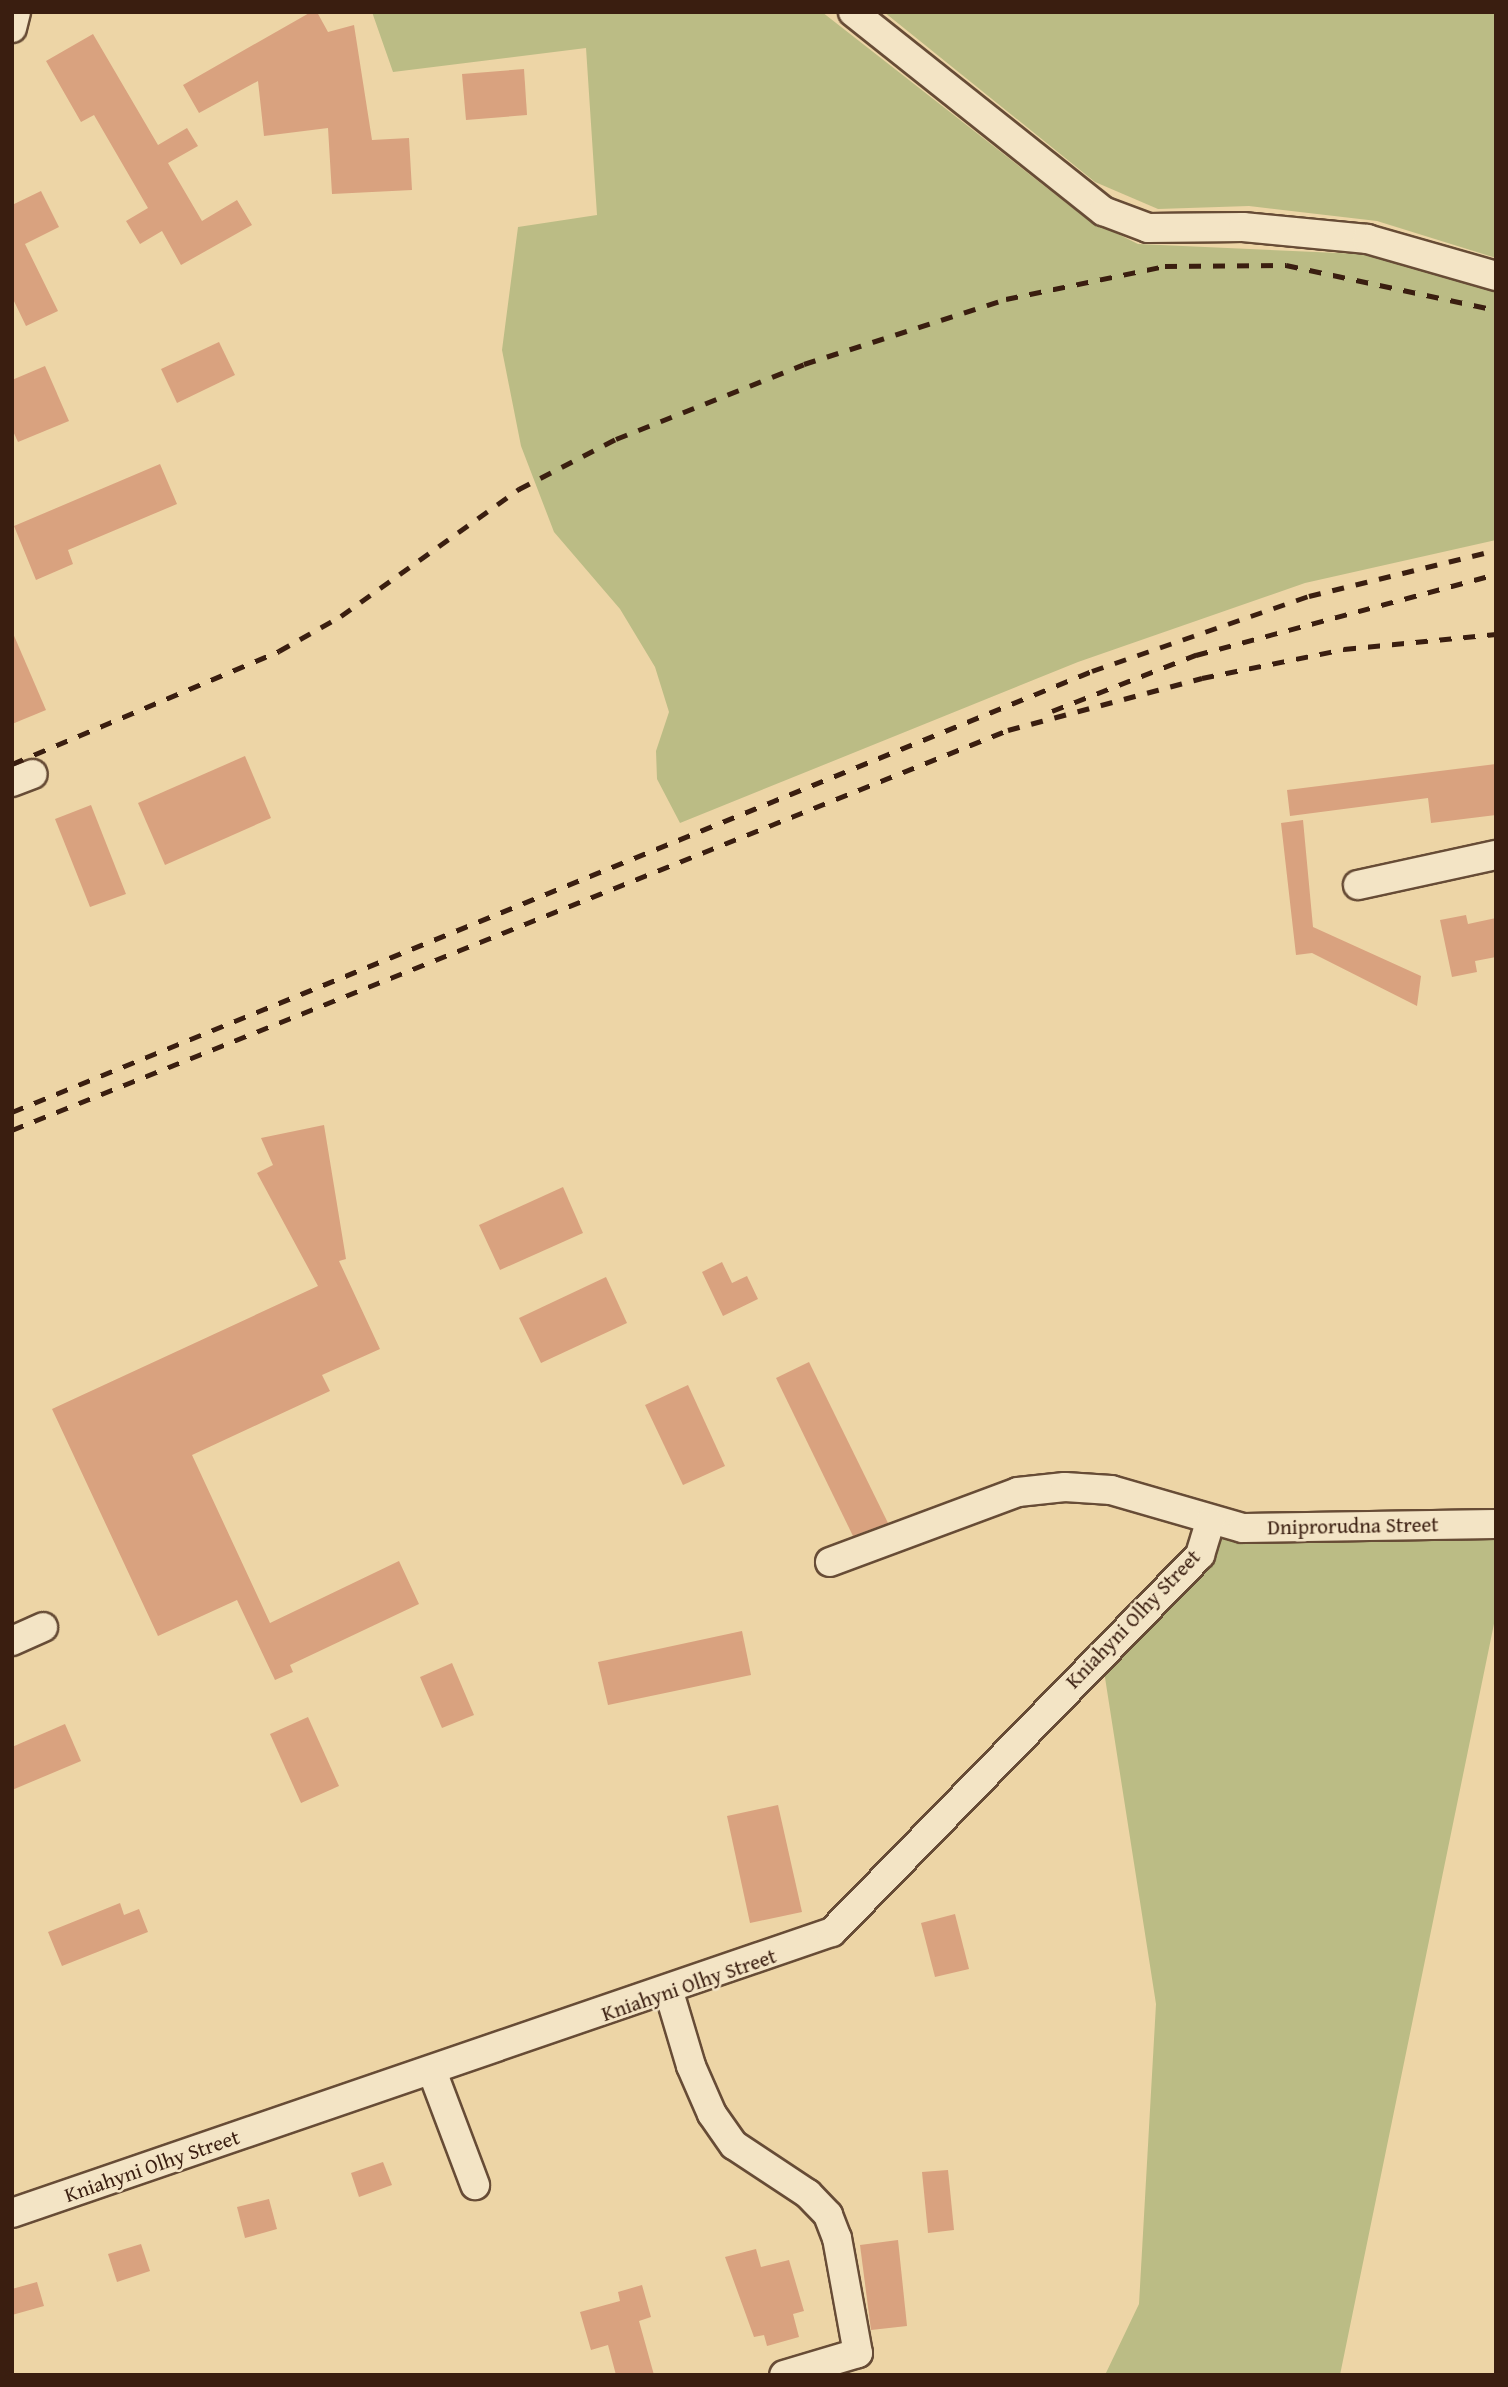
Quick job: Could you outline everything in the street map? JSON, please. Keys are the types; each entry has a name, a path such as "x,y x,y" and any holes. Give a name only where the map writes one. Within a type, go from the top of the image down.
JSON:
{"street":[{"path":"12,28 16,12"},
{"path":"853,12 1103,211 1148,228 1243,227 1367,239 1496,275"},
{"path":"1358,885 1496,855"},
{"name":"Dniprorudna Street","path":"830,1562 1018,1492 1065,1487 1111,1490 1210,1522 1243,1528 1496,1524"},
{"name":"Kniahyni Olhy Street","path":"12,2213 805,1946 859,1910 1200,1555 1210,1522"},
{"path":"12,1641 43,1627"},
{"path":"669,1992 691,2066 726,2135 828,2215 862,2364 784,2375"},
{"path":"432,2071 475,2185"}],"green space":[{"path":"372,12 822,12 1084,217 1138,244 1361,254 1496,288 1496,540 1305,583 1078,662 680,823 657,779 656,751 669,712 655,667 620,609 554,532 521,446 502,350 518,227 597,215 586,48 393,72"},
{"path":"884,12 1496,12 1496,258 1377,221 1249,206 1158,209 1095,182"},
{"path":"1210,1522 1496,1524 1496,1614 1340,2375 1105,2375 1139,2304 1156,2004 1101,1652"}],"building":[{"path":"311,12 317,12 328,32 354,25 372,140 409,138 412,190 332,194 328,128 264,136 258,81 199,113 183,85"},
{"path":"93,34 158,145 187,128 198,146 168,163 202,221 237,200 252,225 181,265 162,231 140,244 126,221 148,208 94,115 81,122 46,61"},
{"path":"524,69 527,115 466,120 462,74"},
{"path":"41,191 59,227 25,244 58,311 26,326 12,297 12,205"},
{"path":"219,342 235,375 177,403 161,369"},
{"path":"45,366 69,421 18,442 12,429 12,380"},
{"path":"160,464 177,504 68,550 73,564 36,580 14,526"},
{"path":"12,631 46,710 12,724"},
{"path":"245,756 271,818 165,865 138,803"},
{"path":"1496,764 1496,815 1431,823 1428,798 1290,816 1287,790"},
{"path":"91,805 126,894 90,907 55,819"},
{"path":"1303,820 1313,927 1421,976 1417,1006 1312,953 1296,955 1281,823"},
{"path":"1466,915 1468,924 1496,918 1496,957 1475,961 1477,972 1452,977 1440,920"},
{"path":"324,1125 346,1259 339,1261 380,1349 322,1375 330,1391 192,1455 270,1623 399,1561 419,1604 290,1665 293,1672 275,1680 237,1600 158,1636 52,1409 318,1286 257,1173 273,1165 261,1138"},
{"path":"563,1187 583,1233 500,1270 479,1225"},
{"path":"722,1262 732,1283 747,1276 758,1299 723,1316 702,1272"},
{"path":"606,1277 627,1323 541,1363 519,1318"},
{"path":"809,1362 888,1523 853,1536 776,1378"},
{"path":"688,1385 725,1466 683,1485 645,1405"},
{"path":"742,1631 751,1675 608,1705 598,1662"},
{"path":"452,1663 474,1715 442,1728 420,1677"},
{"path":"308,1717 339,1786 301,1803 270,1734"},
{"path":"65,1724 81,1761 12,1790 12,1747"},
{"path":"778,1805 802,1912 750,1923 727,1816"},
{"path":"120,1903 124,1915 139,1909 148,1932 62,1966 48,1932"},
{"path":"955,1914 969,1969 935,1977 921,1923"},
{"path":"383,2162 392,2185 359,2197 351,2173"},
{"path":"948,2170 954,2230 928,2233 922,2172"},
{"path":"269,2199 277,2229 245,2238 237,2207"},
{"path":"898,2240 907,2326 871,2330 860,2245"},
{"path":"141,2244 150,2271 117,2282 108,2254"},
{"path":"756,2249 761,2267 789,2260 804,2311 793,2314 799,2337 767,2346 764,2335 754,2337 725,2257"},
{"path":"37,2282 44,2306 12,2315 12,2289"},
{"path":"642,2285 651,2317 639,2321 654,2375 616,2375 608,2345 591,2350 580,2312 620,2301 618,2292"}],"railway":[{"path":"12,764 279,651 341,616 519,489 616,439 804,364 1006,299 1165,266 1286,265 1496,310"},
{"path":"12,1112 1092,671 1309,596 1496,550"},
{"path":"1052,711 1196,655 1496,574"},
{"path":"12,1130 1008,730 1202,678 1344,649 1496,634"}]}
